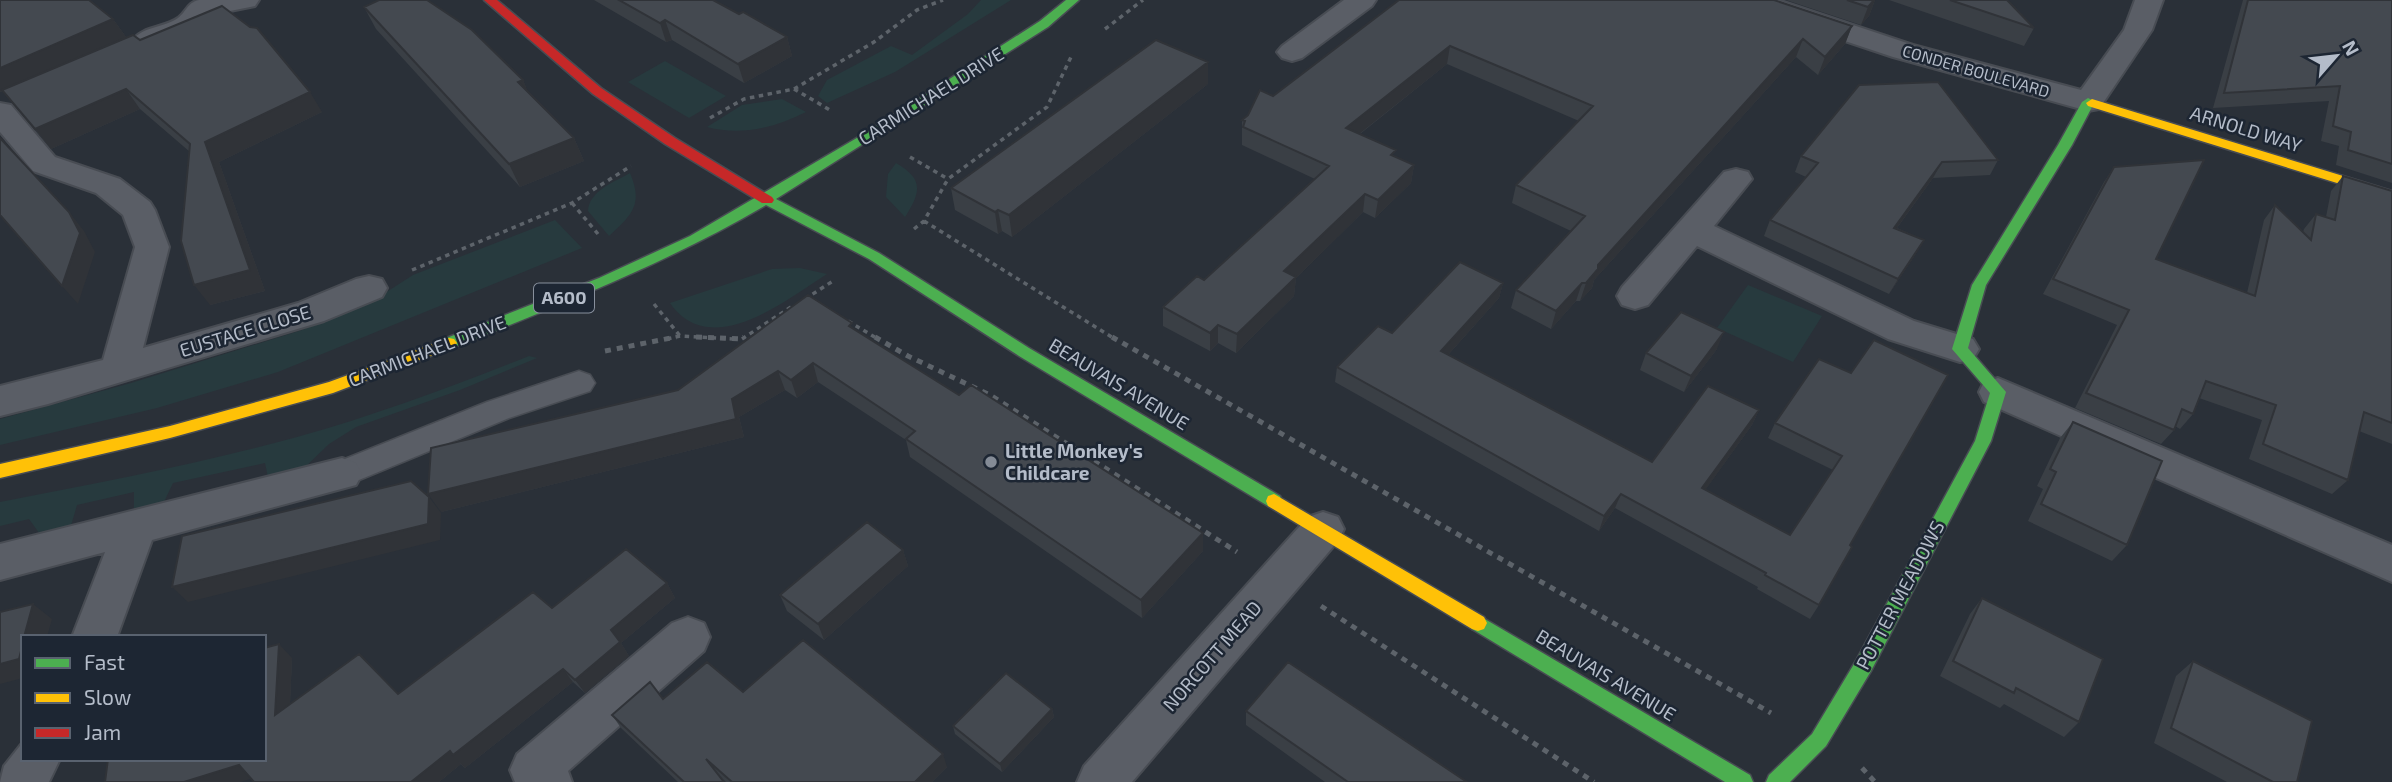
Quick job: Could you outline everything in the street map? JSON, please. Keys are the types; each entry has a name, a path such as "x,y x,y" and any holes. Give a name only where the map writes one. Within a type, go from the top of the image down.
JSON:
{"street":[{"path":"125,50 188,24 187,4 245,0"},
{"name":"BEAUVAIS AVENUE","path":"490,0 597,91 670,141 766,200 874,256 1024,352 1743,782"},
{"name":"CARMICHAEL DRIVE","path":"0,471 170,432 333,387 558,301 692,240 766,200 1044,24 1073,0"},
{"path":"1292,52 1362,0"},
{"name":"CONDER BOULEVARD","path":"1751,0 1903,51 2088,102"},
{"path":"1960,349 1979,285 2065,145 2088,102 2138,30 2149,0"},
{"name":"ARNOLD WAY","path":"2088,102 2392,196"},
{"path":"8,103 44,164 108,186 138,210 152,247 119,369"},
{"path":"1635,296 1736,178"},
{"path":"1693,230 1901,330 1960,349 1998,392 2392,564"},
{"name":"EUSTACE CLOSE","path":"0,401 48,390 311,312 369,288"},
{"name":"POTTER MEADOWS","path":"1776,782 1819,740 1864,665 1983,441 1998,392"},
{"path":"0,562 342,474"},
{"path":"95,635 135,529"},
{"name":"NORCOTT MEAD","path":"1101,782 1323,529"},
{"path":"548,782 534,770 688,637"},
{"path":"21,782 35,761"}],"lane":[{"path":"342,474 498,410 586,370"}],"path":[{"path":"1103,30 1143,0"},
{"path":"586,370 680,336 741,339 874,256 924,221 948,179 1047,107 1073,53"},
{"path":"924,221 1072,314 1819,740 1868,772 1875,782"},
{"path":"808,297 819,303"},
{"path":"841,317 908,356 990,395 1594,782"}],"green space":[{"path":"981,0 1011,0 895,72 827,103 818,96 827,80 891,46 912,55 968,14"},
{"path":"665,61 726,96 689,118 628,82"},
{"path":"782,99 806,112 757,129 732,131 707,127 742,105"},
{"path":"896,163 911,175 917,187 917,193 905,217 886,197 888,174"},
{"path":"630,173 636,193 633,208 630,215 609,236 588,211 589,204 603,188"},
{"path":"555,220 582,248 278,372 157,408 0,445 0,419 131,383 302,330 371,302 413,275"},
{"path":"800,268 827,274 769,310 726,326 706,327 687,320 670,303 772,269"},
{"path":"1748,285 1822,316 1793,362 1717,328"},
{"path":"529,356 537,358 460,390 356,427 329,444 301,471 269,482 265,463 173,483 163,504 134,513 134,492 77,505 70,529 42,537 29,519 0,526 0,502 186,464 297,437 414,400"}],"building":[{"path":"0,0 89,0 113,19 0,68"},
{"path":"379,0 427,0 472,30 523,80 518,82 574,138 509,164 364,7"},
{"path":"619,0 713,0 739,14 743,12 787,37 738,64 665,20 660,23"},
{"path":"1399,0 1774,0 1852,26 1825,57 1803,39 1598,265 1598,269 1586,283 1582,283 1556,311 1516,290 1585,216 1516,185 1593,106 1450,46 1346,128 1396,150 1391,155 1414,165 1378,200 1365,194 1284,271 1296,277 1237,334 1218,325 1210,333 1163,307 1197,276 1204,280 1329,166 1243,127 1245,121 1242,120 1248,115 1260,90 1273,96"},
{"path":"1847,0 1874,0 1868,7"},
{"path":"1950,0 2007,0 2034,28"},
{"path":"2248,0 2392,0 2392,164 2348,150 2351,132 2333,126 2340,86 2224,93"},
{"path":"222,6 250,27 257,28 310,92 205,142 250,270 194,285 181,241 190,144 126,89 35,129 2,90 133,35 140,40"},
{"path":"1156,40 1208,62 1009,215 998,210 995,212 951,188"},
{"path":"1938,82 1998,160 1942,162 1894,228 1924,240 1898,279 1770,220 1818,163 1801,156 1859,85"},
{"path":"0,138 69,212 80,233 62,286 0,215"},
{"path":"2204,160 2156,259 2255,296 2275,205 2311,240 2316,214 2335,220 2343,176 2392,191 2392,423 2364,412 2348,480 2263,444 2276,405 2206,381 2193,414 2182,409 2174,430 2086,393 2129,310 2053,279 2114,167"},
{"path":"1460,262 1503,283 1441,351 1652,462 1708,386 1759,410 1702,488 1790,535 1842,456 1775,423 1819,359 1851,373 1874,340 1948,375 1850,545 1852,547 1819,605 1621,494 1604,516 1337,367 1378,326 1392,333"},
{"path":"808,295 852,323 849,326 959,395 971,385 1203,533 1141,600 906,439 915,431 813,363 791,380 778,371 732,399 736,419 428,494 431,448 678,390"},
{"path":"1681,312 1724,332 1691,376 1646,353"},
{"path":"2073,422 2162,461 2127,545 2041,504 2056,472 2050,469"},
{"path":"411,481 429,497 428,524 172,587 182,536"},
{"path":"867,522 903,550 818,624 780,595"},
{"path":"626,549 667,583 611,630 620,642 575,680 563,669 453,755 450,751 411,782 254,782 239,765 184,782 105,782 108,761 266,761 266,647 279,644 275,715 359,654 398,694 533,592 552,608"},
{"path":"1982,598 2103,659 2079,722 2016,688 2014,693 1953,661"},
{"path":"33,604 25,635 21,635 19,659 0,664 0,612"},
{"path":"803,640 943,754 915,782 732,782 706,759 724,782 684,782 612,715 650,682 663,699 707,662 743,692"},
{"path":"2193,661 2312,721 2297,782 2273,782 2171,728"},
{"path":"1288,662 1467,782 1348,782 1246,711"},
{"path":"1006,673 1052,709 1000,764 953,726"}],"traffic: fast":[{"path":"449,343 604,281 695,239 784,189 871,135 1044,24 1073,0"},
{"path":"1776,782 1819,740 1864,665 1983,441 1998,392 1960,349 1979,285 2065,145 2088,102 2092,103"},
{"path":"767,200 874,256 1024,352 1274,501"},
{"path":"1478,623 1743,782"}],"traffic: slow":[{"path":"2092,103 2392,196"},
{"path":"0,471 170,432 333,387 449,343"},
{"path":"1274,501 1478,623"}],"traffic: jam":[{"path":"490,0 597,91 670,141 767,200"}],"place":[{"name":"Little Monkey's Childcare","path":"991,462"}]}
